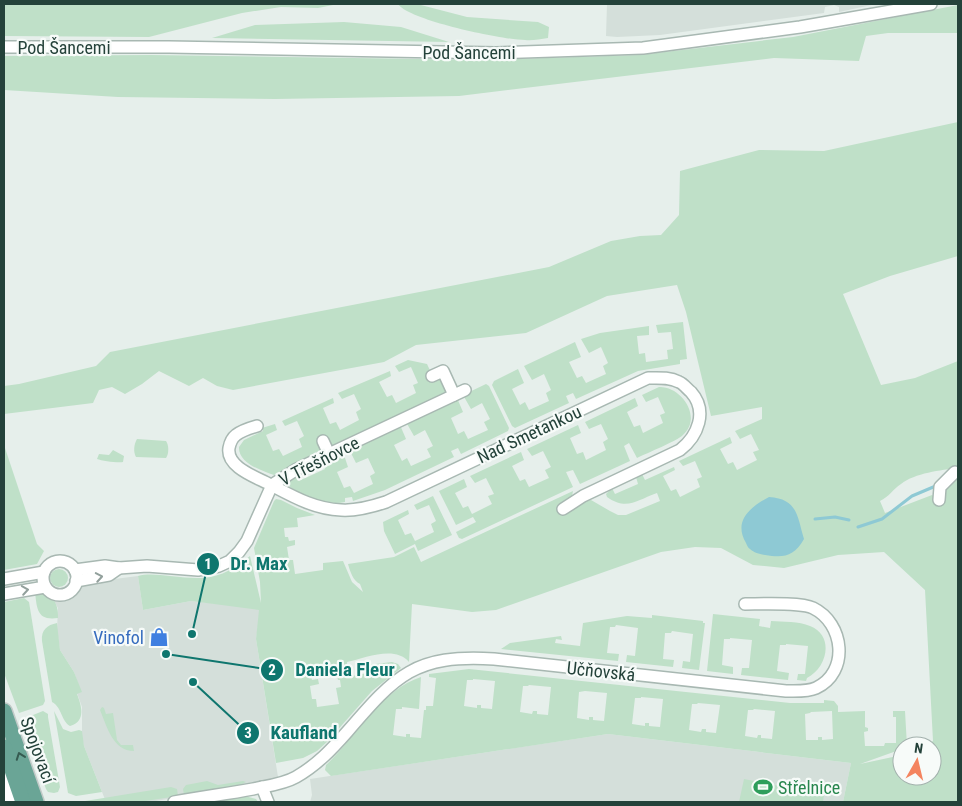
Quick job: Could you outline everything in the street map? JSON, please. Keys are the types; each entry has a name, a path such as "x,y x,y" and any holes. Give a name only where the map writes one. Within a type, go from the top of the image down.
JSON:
{"main road":[{"name":"Spojovací","path":"4,711 36,802"},
{"name":"Spojovací","path":"4,747 23,802"},
{"path":"8,802 12,791 12,768"}],"street":[{"name":"Pod Šancemi","path":"4,47 169,46 496,53 642,48 800,27 931,4"},
{"path":"432,376 443,371 454,395"},
{"name":"Nad Smetankou","path":"257,426 236,434 232,440 229,453 232,461 243,470 309,504 340,510 369,508 386,502 648,378 666,378 681,383 694,395 699,409 697,429 695,435 680,450 583,496 563,509"},
{"name":"V Třešňovce","path":"76,576 109,575 119,568 147,566 198,570 219,566 230,561 247,541 272,485 297,469 465,390"},
{"path":"323,441 329,454"},
{"path":"939,500 940,487 955,472"},
{"name":"V Třešňovce","path":"4,579 44,572 49,565 57,561 65,562 76,576"},
{"path":"44,572 45,587"},
{"name":"V Třešňovce","path":"4,594 45,587 50,592 64,594 72,590 76,576"},
{"name":"Učňovská","path":"174,802 262,787 294,778 316,764 382,692 403,675 429,663 448,659 494,659 786,692 816,688 829,678 838,663 840,648 836,629 825,615 811,607 745,604"},
{"path":"262,787 268,802"}],"shaded area":[{"path":"607,4 876,4 839,12 839,7 834,5 825,7 824,13 660,35 617,37 606,36"},
{"path":"138,576 143,610 191,601 261,608 256,639 278,777 245,786 150,802 106,802 84,746 82,738 82,707 77,693 81,692 74,672 60,650 57,630 58,608 54,601 73,597 82,586 91,582"},
{"path":"608,734 851,763 843,802 310,802 312,795 310,779"}],"green space":[{"path":"4,4 338,4 318,8 281,7 242,13 149,37 4,36"},
{"path":"398,4 417,4 467,17 538,22 549,27 548,38 533,40 514,39 478,33 419,16 405,10"},
{"path":"958,5 958,33 888,33 866,36 859,61 774,58 459,96 275,99 118,97 4,90 4,56 151,55 487,60 639,55 793,37"},
{"path":"344,22 401,27 449,42 212,38 255,25"},
{"path":"958,122 958,256 890,276 843,294 881,385 915,378 958,361 958,468 913,477 898,486 880,501 885,513 932,495 944,503 946,489 958,473 958,802 843,802 851,763 608,734 331,776 325,770 326,765 381,703 407,683 421,677 419,709 402,707 402,709 396,709 393,735 406,737 406,734 410,734 410,737 421,738 424,710 426,710 426,706 433,706 436,678 429,677 429,674 469,669 790,703 824,703 824,700 834,701 838,706 838,712 865,711 865,727 868,728 868,731 864,732 865,746 884,746 885,743 892,743 892,753 860,764 892,757 892,786 942,786 942,736 933,736 925,590 884,552 838,555 784,568 753,565 721,548 695,547 661,552 496,610 472,612 412,604 409,662 396,654 388,653 347,662 352,676 368,673 367,665 392,662 398,664 401,668 372,691 317,751 303,758 276,763 256,639 259,610 191,601 143,610 138,576 150,574 204,578 230,570 250,556 261,603 260,582 254,548 276,499 315,515 297,518 298,527 284,528 285,537 288,537 289,541 295,540 295,545 287,547 289,560 293,560 295,574 323,570 323,563 343,561 352,582 363,592 360,584 352,576 348,564 394,557 414,547 421,562 573,491 572,496 562,504 591,500 618,515 626,515 660,501 657,493 626,504 607,497 606,494 612,488 615,494 638,484 636,477 642,474 645,480 674,467 675,470 663,476 671,491 676,489 680,497 700,487 697,479 702,477 695,461 683,466 679,461 730,437 732,443 720,449 728,464 733,462 737,470 757,460 753,452 759,450 751,434 740,439 735,431 762,419 762,407 711,416 686,312 677,285 607,296 526,333 416,345 384,362 233,390 217,386 203,378 189,386 159,371 125,394 112,387 99,390 93,403 4,414 4,386 96,366 110,352 549,267 611,241 640,236 661,235 679,215 680,171 759,150 824,151","holes":["330,662 331,665 335,665 341,687 336,688 339,704 317,707 316,699 312,699 310,686 319,684 318,679 312,680 308,667","467,680 495,681 492,709 481,708 481,705 477,705 477,708 464,706","523,686 551,687 548,715 537,714 537,711 533,711 532,714 520,712","579,692 607,693 604,721 593,720 593,717 589,717 589,720 577,718","635,698 663,699 660,727 649,726 649,723 645,723 645,726 632,724","692,704 720,705 716,733 706,732 706,729 702,729 701,732 689,730","748,710 775,711 772,739 761,738 761,735 758,735 757,738 745,736","832,711 833,739 822,740 822,737 818,737 818,740 806,740 805,714"]},
{"path":"683,322 687,359 680,360 680,364 638,371 576,399 573,393 566,396 569,403 515,428 512,426 492,385 494,381 518,369 524,383 512,389 520,405 525,402 529,410 549,401 546,393 551,390 544,374 532,380 524,366 575,342 581,357 569,362 577,378 582,376 586,383 606,374 603,366 608,363 601,347 589,353 581,339 600,333 649,326 649,335 637,336 639,354 645,353 646,362 668,359 667,350 673,349 671,332 658,333 656,325"},
{"path":"408,360 427,364 434,379 441,379 447,390 445,394 274,475 252,466 242,458 239,447 244,440 263,431 262,428 275,424 277,430 266,435 273,451 279,449 283,456 302,447 299,439 304,436 297,421 285,426 282,421 333,398 334,403 323,408 330,424 336,422 340,430 359,420 356,412 361,409 354,394 342,399 338,393 390,371 391,376 379,382 387,397 392,395 396,403 416,393 413,385 418,383 411,367 399,372 395,366"},
{"path":"486,384 489,386 509,428 508,431 461,454 458,448 451,451 454,457 385,490 353,501 352,497 345,498 345,502 337,503 312,499 297,492 285,482 297,474 301,480 325,469 322,462 343,452 348,467 337,472 344,488 350,486 354,493 373,484 370,476 375,473 368,458 356,463 349,449 400,425 406,439 394,445 402,461 407,458 411,466 431,457 427,449 433,446 425,430 414,436 406,422 457,398 463,412 451,418 458,434 464,431 468,439 488,430 484,422 490,419 482,403 471,409 463,395"},
{"path":"659,387 675,392 687,404 691,420 689,428 680,438 637,458 629,443 624,446 630,461 580,484 573,470 566,472 573,487 462,539 459,538 456,532 476,522 473,517 456,525 439,491 464,479 467,487 455,493 463,508 468,506 472,514 492,504 488,496 494,494 486,478 475,483 470,476 521,452 524,460 512,466 520,481 525,479 529,487 549,478 545,470 551,467 543,451 532,456 527,449 578,425 581,433 570,438 577,454 583,452 586,460 606,450 603,442 608,439 601,424 589,429 585,422 635,398 638,406 627,412 634,427 640,425 643,433 663,423 660,415 665,413 658,397 646,402 642,395"},
{"path":"137,439 166,441 168,454 166,458 136,457 134,448"},
{"path":"4,445 37,544 44,551 37,564 4,570"},
{"path":"113,450 124,456 123,462 97,459 99,454 109,455"},
{"path":"433,496 452,535 418,551 415,544 395,554 384,531 383,522 408,510 409,514 398,520 405,535 411,533 415,541 434,532 431,524 436,521 429,505 417,510 414,505"},
{"path":"59,569 65,572 68,578 65,584 59,587 53,584 50,578 53,572"},
{"path":"35,592 41,592 53,599 57,607 58,618 42,616 39,612"},
{"path":"24,598 29,602 45,701 43,705 19,713 4,673 4,602"},
{"path":"713,614 760,619 759,626 770,628 771,621 806,624 818,631 823,637 825,652 823,660 806,681 797,680 798,674 805,674 808,646 780,645 777,671 789,673 788,680 741,675 742,668 749,668 752,640 730,638 724,639 722,665 733,667 733,674 707,671"},
{"path":"652,615 703,621 705,623 699,670 682,668 683,661 690,662 693,634 672,631 671,633 665,633 663,659 674,660 673,667 626,662 627,655 635,656 638,628 616,625 615,627 610,627 607,653 619,654 618,661 501,649 510,643 561,636 562,640 556,639 555,643 580,646 583,623 627,616 652,618"},
{"path":"57,623 60,650 74,672 82,692 77,694 81,708 81,717 75,724 70,726 65,721 58,707 52,702 42,641 45,629"},
{"path":"102,707 106,714 113,713 117,740 121,745 133,745 134,751 127,750 116,743 108,730 100,710"},
{"path":"43,711 48,714 60,787 58,792 54,793 48,792 46,789 22,722 23,719"},
{"path":"54,711 63,729 71,732 82,731 84,746 102,792 76,796 68,793"},
{"path":"893,711 905,711 906,736 896,736 896,717 893,717"},
{"name":"Střelnice","path":"744,779 824,795 823,802 739,802"},
{"path":"207,781 218,785 246,782 238,786 184,795 183,789 186,785"},
{"path":"171,787 177,789 178,796 139,802 79,802"},
{"path":"245,796 256,799 258,802 205,802"}],"water":[{"path":"769,497 786,501 795,510 797,516 804,539 796,550 788,555 771,556 755,552 748,547 742,535 743,521 750,510"}],"waterway":[{"path":"858,527 882,519 912,496 938,485"},
{"path":"815,519 835,517 849,520"}],"place":[{"name":"Dr. Max","path":"192,634"},
{"name":"Vinofol","path":"159,637"},
{"name":"Daniela Fleur","path":"166,654"},
{"name":"Kaufland","path":"193,682"},
{"name":"Střelnice","path":"763,787"}]}
